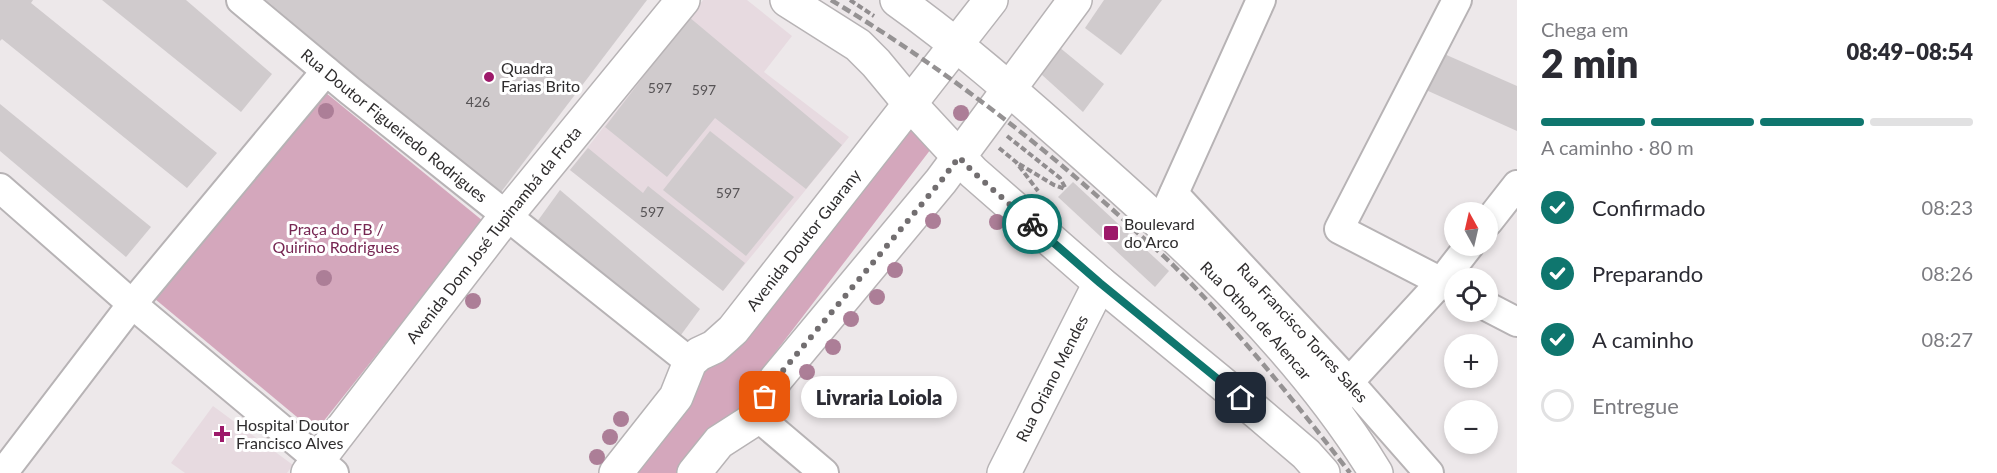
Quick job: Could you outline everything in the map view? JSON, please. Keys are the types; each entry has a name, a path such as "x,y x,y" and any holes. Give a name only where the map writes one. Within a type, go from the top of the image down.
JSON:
{"main road":[{"name":"Avenida Dom José Tupinambá da Frota","path":"320,468 506,216 683,0"},
{"path":"787,0 858,45 973,172 1100,283 1306,454 1323,473"},
{"name":"Rua Othon de Alencar","path":"897,0 956,43 1009,88 1167,208 1189,248 1271,334 1335,412 1376,473"},
{"name":"Avenida Doutor Guarany","path":"690,362 733,330 991,0"},
{"path":"694,473 719,442 758,417 765,397 776,379 941,181 1075,0"},
{"name":"Rua Oriano Mendes","path":"1004,473 1100,283"},
{"path":"616,473 676,397 690,362"}],"street":[{"name":"Rua Doutor Figueiredo Rodrigues","path":"241,0 326,71 690,362"},
{"path":"1167,208 1261,0"},
{"path":"1444,284 1339,229 1457,0"},
{"path":"3,473 132,304 326,71"},
{"path":"1498,209 1517,185"},
{"path":"0,188 320,468"},
{"name":"Rua Francisco Torres Sales","path":"1167,208 1349,382 1429,473"},
{"path":"1335,412 1349,382 1444,290"},
{"path":"1498,312 1517,322"},
{"path":"758,417 824,473"}],"path":[{"path":"1002,132 1060,178 1066,189 1054,185 1016,162"}],"shaded area":[{"path":"703,0 747,0 792,36 764,72 849,137 723,291 570,170"},
{"name":"Hospital Doutor Francisco Alves","path":"213,406 293,465 287,473 185,473 171,463"}],"green space":[{"name":"Praça do FB / Quirino Rodrigues","path":"320,88 483,221 315,432 155,299"},
{"path":"909,122 934,145 755,379 753,404 706,437 678,473 627,473 682,393"}],"building":[{"path":"0,0 33,0 31,3 217,153 187,188 2,39 0,41"},
{"path":"102,0 186,0 272,74 241,112"},
{"path":"266,0 647,0 498,196"},
{"path":"1104,0 1162,0 1121,55 1085,28"},
{"path":"689,17 842,145 806,189 715,118 667,177 605,127"},
{"path":"1059,47 1104,84 1083,112 1041,74"},
{"path":"1442,53 1517,86 1517,131 1426,90"},
{"path":"0,104 151,227 126,257 0,151"},
{"path":"710,131 794,197 746,256 663,190"},
{"path":"588,148 643,193 648,186 745,263 723,291 570,170"},
{"name":"Boulevard do Arco","path":"1073,182 1169,271 1155,287 1058,197"},
{"path":"560,190 700,309 678,339 534,226"}],"railway":[{"path":"831,0 908,49 983,103 1055,160 1162,254 1198,290 1243,341 1350,473"}],"way so far":[{"path":"765,397 776,379 959,157 1032,224"}],"place":[{"name":"Quadra Farias Brito","path":"489,77"},
{"name":"Boulevard do Arco","path":"1111,233"},
{"name":"Livraria Loiola","path":"765,397"},
{"name":"Hospital Doutor Francisco Alves","path":"222,434"}],"route":[{"path":"1032,224 1100,283 1241,398"}]}
